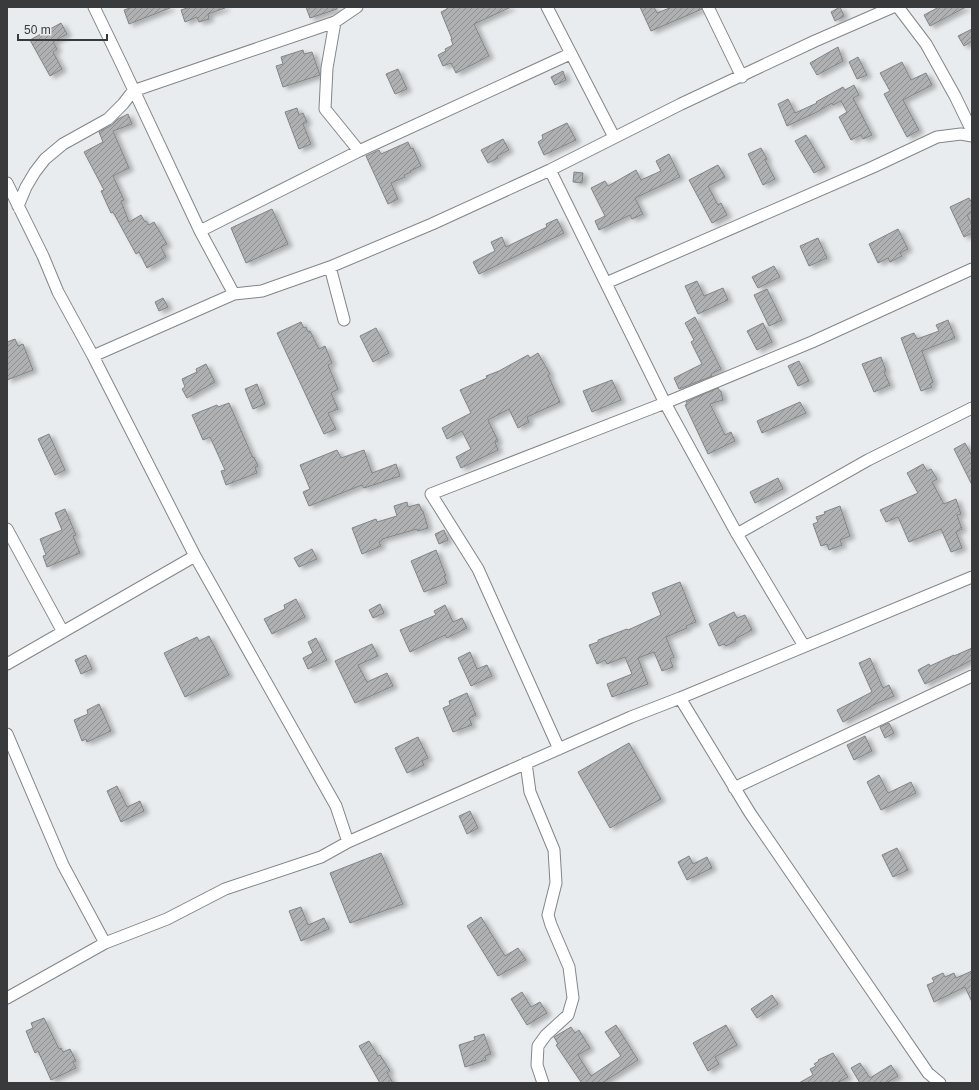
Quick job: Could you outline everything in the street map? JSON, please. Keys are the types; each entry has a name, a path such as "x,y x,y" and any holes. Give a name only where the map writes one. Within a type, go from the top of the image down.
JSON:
{"street":[{"path":"94,7 200,231 234,294"},
{"path":"18,206 35,172 45,159 62,144 108,119 133,91 336,22 357,7"},
{"path":"547,7 614,137"},
{"path":"708,7 742,77"},
{"path":"92,356 234,294 262,292 432,224 550,170 681,104 742,77 815,41 893,7"},
{"path":"898,7 926,44 972,130"},
{"path":"336,22 327,68 325,109 359,151"},
{"path":"200,231 359,151 570,54"},
{"path":"606,283 873,168 937,137 961,134 972,136"},
{"path":"550,170 665,402 737,534 804,646"},
{"path":"7,183 43,256 58,292 194,556 336,806 348,842"},
{"path":"330,266 344,320"},
{"path":"559,749 478,569 431,494 665,402 812,342 972,269"},
{"path":"737,534 868,460 972,408"},
{"path":"7,529 63,632"},
{"path":"7,664 194,556"},
{"path":"7,998 105,943 167,919 225,889 321,857 348,842 651,709 972,577"},
{"path":"734,788 972,676"},
{"path":"680,698 750,813 928,1073 940,1083"},
{"path":"7,734 63,865 105,943"},
{"path":"526,763 530,792 554,850 556,883 548,915 569,967 574,998 568,1015 546,1034 538,1046 537,1065 542,1083"}],"building":[{"path":"132,7 170,8 129,24 124,10"},
{"path":"190,7 225,8 208,14 209,19 199,22 197,17 185,22 181,10"},
{"path":"306,7 337,7 337,9 310,18"},
{"path":"447,7 511,7 474,24 489,56 456,73 451,63 443,66 438,55 453,45 441,12 447,9"},
{"path":"640,7 654,7 657,13 672,7 701,7 702,9 651,31"},
{"path":"840,7 844,16 835,21 831,12"},
{"path":"939,7 966,7 930,26 924,15"},
{"path":"61,23 67,34 53,42 57,49 53,52 62,69 50,76 30,40"},
{"path":"972,29 972,41 964,46 958,36"},
{"path":"838,47 843,61 817,75 810,63"},
{"path":"303,50 304,54 312,52 320,75 283,87 276,66 283,64 281,57"},
{"path":"858,57 867,75 857,79 849,62"},
{"path":"902,62 911,80 926,73 932,85 903,100 919,130 907,137 884,94 890,91 880,73"},
{"path":"398,69 407,89 395,94 386,74"},
{"path":"563,71 566,80 555,85 551,77"},
{"path":"854,85 859,95 853,98 872,135 863,139 861,135 851,140 839,117 847,112 841,101 833,105 832,103 787,126 778,104 788,99 795,113 817,103 816,102 843,87 845,90"},
{"path":"297,108 299,115 303,113 307,122 303,124 311,144 299,149 285,112"},
{"path":"128,114 132,124 113,131 129,168 113,176 124,200 121,201 129,222 141,215 145,222 146,221 149,225 154,222 167,244 161,247 166,257 147,268 139,252 136,254 113,212 111,213 101,191 104,190 84,152 103,142 99,132"},
{"path":"567,123 576,140 544,155 538,142 543,139 542,135"},
{"path":"806,135 825,167 814,173 795,141"},
{"path":"503,139 509,150 497,156 498,158 488,163 481,150"},
{"path":"408,142 411,149 413,148 421,166 404,175 405,177 391,183 398,199 388,204 366,156 379,150 381,154"},
{"path":"761,148 767,159 765,160 775,179 763,185 748,154"},
{"path":"669,154 680,177 635,198 643,214 632,219 630,215 599,230 595,221 605,216 591,188 605,181 608,186 636,170 641,180 661,171 656,161"},
{"path":"718,165 725,177 708,186 718,205 721,203 727,215 712,223 689,180"},
{"path":"574,172 583,173 582,183 573,182"},
{"path":"969,198 972,203 972,212 967,215 972,224 972,233 964,237 950,207"},
{"path":"272,209 288,244 246,263 231,228"},
{"path":"557,219 564,233 479,274 473,262 495,251 491,242 502,237 506,247 547,227 546,224"},
{"path":"898,229 908,249 900,253 902,256 890,262 888,258 878,263 869,244"},
{"path":"818,238 827,258 809,266 800,246"},
{"path":"774,266 780,277 758,288 752,277"},
{"path":"697,281 704,296 723,288 728,300 698,314 685,286"},
{"path":"767,289 782,320 769,326 754,295"},
{"path":"163,298 168,307 159,311 155,302"},
{"path":"695,317 721,369 711,374 712,376 679,389 674,378 702,364 691,342 694,340 685,323"},
{"path":"948,320 955,338 922,351 933,382 930,384 932,387 921,391 901,338 914,333 917,339 939,331 936,325"},
{"path":"301,322 304,328 306,327 308,332 310,331 319,349 325,346 332,363 328,365 338,389 331,393 338,409 328,413 336,429 324,434 277,333"},
{"path":"763,323 772,342 757,350 747,331"},
{"path":"376,328 389,353 373,362 360,336"},
{"path":"15,339 18,346 23,344 33,370 7,380 7,342"},
{"path":"538,353 550,374 548,375 560,402 527,417 529,422 518,428 509,409 488,420 498,441 495,442 498,450 461,468 456,457 471,449 462,431 447,439 442,428 471,413 460,390 487,378 486,376 499,371 528,355 530,358"},
{"path":"881,357 886,371 884,372 890,385 874,392 862,364"},
{"path":"799,361 809,381 798,386 788,366"},
{"path":"206,364 215,382 187,398 182,389 185,387 182,379 197,372 196,369"},
{"path":"612,380 621,400 592,412 583,391"},
{"path":"257,384 265,404 253,409 245,389"},
{"path":"718,388 721,391 723,400 710,404 725,435 731,432 735,441 708,454 685,405 687,404 686,402"},
{"path":"800,402 806,413 762,433 757,421"},
{"path":"229,403 258,466 255,467 257,473 226,485 221,471 225,470 210,437 203,440 192,415 217,405 218,407"},
{"path":"49,434 65,470 55,475 38,439"},
{"path":"965,443 972,456 972,485 954,449"},
{"path":"337,450 341,458 364,450 372,473 396,464 400,476 364,488 362,485 309,506 303,492 310,489 300,465"},
{"path":"923,464 927,471 931,469 937,479 932,482 944,504 956,499 961,514 957,515 962,529 956,532 962,548 951,552 941,529 909,542 898,517 886,522 880,510 918,493 907,473"},
{"path":"778,478 783,489 755,503 750,492"},
{"path":"407,502 408,507 419,504 423,511 428,528 418,531 417,529 382,539 379,542 381,546 362,554 352,528 376,519 377,522 397,516 394,506"},
{"path":"840,506 850,536 840,540 842,545 829,550 827,544 821,546 813,524 818,522 816,517 825,514 824,512"},
{"path":"65,509 76,535 73,536 80,553 47,567 43,556 46,555 40,539 62,530 55,513"},
{"path":"444,530 448,540 439,544 435,534"},
{"path":"312,549 317,559 299,567 294,558"},
{"path":"436,550 446,576 444,576 447,583 424,592 411,561"},
{"path":"680,582 696,622 686,626 687,628 666,637 674,657 670,659 673,667 662,671 654,652 638,658 648,684 612,697 607,684 632,674 625,657 607,664 605,660 597,664 589,645 661,615 652,593"},
{"path":"296,599 305,617 272,634 264,619 285,609 284,605"},
{"path":"380,604 384,613 373,618 369,610"},
{"path":"445,605 453,622 462,618 467,628 447,638 445,635 410,652 400,630 436,615 434,611"},
{"path":"734,612 737,618 745,615 752,630 735,639 736,641 726,646 724,644 719,646 709,624"},
{"path":"209,636 229,675 185,697 164,653 197,637 199,641"},
{"path":"316,638 327,660 308,669 303,658 313,653 308,642"},
{"path":"372,644 378,656 358,665 367,682 387,673 393,686 355,703 335,661"},
{"path":"972,648 972,660 925,684 918,670 929,664 930,666"},
{"path":"470,652 477,669 487,665 492,676 471,686 458,658"},
{"path":"86,655 92,669 81,674 75,660"},
{"path":"870,658 883,688 889,685 894,696 871,706 843,722 837,710 872,692 859,663"},
{"path":"467,693 476,715 469,718 472,725 453,732 443,708 450,705 449,701"},
{"path":"99,704 111,731 87,742 86,739 82,741 74,720 88,714 87,710"},
{"path":"889,723 894,733 885,738 880,727"},
{"path":"865,736 872,751 854,760 847,745"},
{"path":"418,737 428,758 422,761 424,765 407,773 395,748"},
{"path":"629,743 661,799 610,828 578,772"},
{"path":"879,775 888,793 911,782 916,793 881,810 867,782"},
{"path":"117,786 127,807 140,801 144,811 121,822 107,791"},
{"path":"470,811 478,828 467,834 459,816"},
{"path":"897,848 908,870 893,877 882,855"},
{"path":"381,853 403,904 350,923 330,873"},
{"path":"689,856 693,864 707,857 712,868 687,880 678,862"},
{"path":"301,907 308,925 324,918 329,929 301,941 289,911"},
{"path":"481,917 505,956 518,948 526,960 498,976 467,926"},
{"path":"972,971 972,1002 965,987 934,1002 927,985 934,982 932,978 943,973 945,977 954,973 956,978"},
{"path":"522,992 531,1007 540,1002 547,1013 527,1025 511,999"},
{"path":"772,995 778,1004 757,1018 751,1009"},
{"path":"44,1018 59,1049 61,1048 63,1052 70,1049 76,1061 73,1062 76,1068 51,1080 38,1051 35,1053 26,1031 33,1028 31,1023"},
{"path":"616,1025 638,1060 602,1083 580,1083 581,1082 556,1045 558,1044 554,1037 571,1027 575,1033 579,1030 590,1048 578,1055 591,1076 621,1056 605,1032"},
{"path":"726,1025 737,1045 715,1057 719,1064 708,1071 693,1043"},
{"path":"484,1034 491,1054 485,1056 486,1060 465,1067 459,1045 475,1040 474,1037"},
{"path":"369,1041 378,1056 380,1055 390,1071 387,1073 393,1083 380,1083 359,1046"},
{"path":"833,1053 848,1077 837,1083 799,1083 813,1075 810,1069 816,1066 814,1064 819,1061 818,1060"},
{"path":"860,1063 870,1078 891,1065 898,1076 886,1083 860,1083 851,1068"}]}
